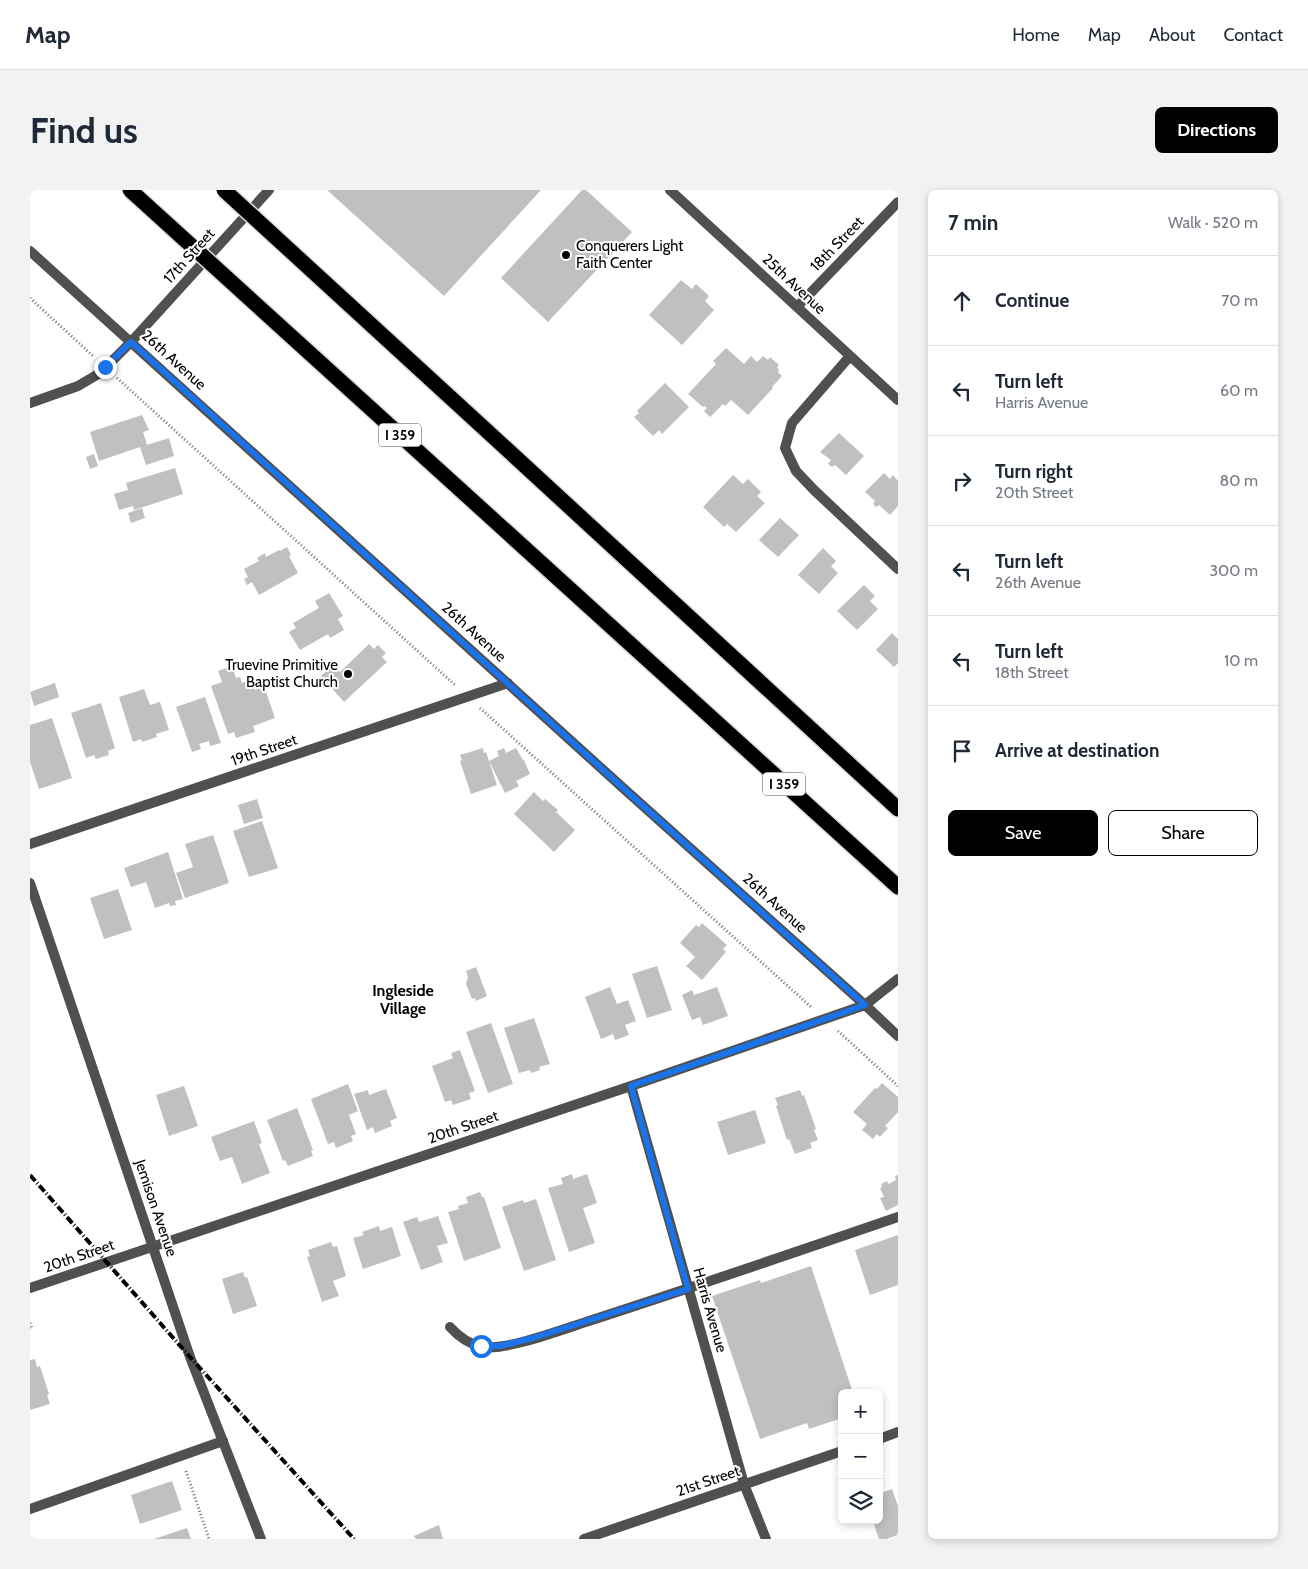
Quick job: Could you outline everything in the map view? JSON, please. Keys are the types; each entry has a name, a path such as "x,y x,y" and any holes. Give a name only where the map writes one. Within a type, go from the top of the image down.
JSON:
{"highway":[{"name":"I 359","path":"130,190 898,887"},
{"path":"224,190 898,809"}],"street":[{"name":"17th Street","path":"131,342 269,190"},
{"name":"25th Avenue","path":"670,190 898,400"},
{"name":"18th Street","path":"798,307 898,202"},
{"name":"26th Avenue","path":"30,251 898,1036"},
{"path":"30,403 78,386 100,373 131,342"},
{"path":"850,356 792,423 785,448 796,471 808,484 898,569"},
{"name":"19th Street","path":"30,844 508,683"},
{"name":"Jemison Avenue","path":"30,883 190,1356 261,1539"},
{"name":"20th Street","path":"30,1288 631,1086 865,1005 898,979"},
{"name":"Harris Avenue","path":"631,1086 744,1484 766,1539"},
{"path":"450,1327 460,1337 481,1346 500,1346 533,1338 688,1289 898,1217"},
{"path":"883,1438 898,1432"},
{"path":"30,1509 223,1441"},
{"name":"21st Street","path":"584,1539 838,1452"}],"path":[{"path":"30,1323 32,1328 30,1328"},
{"path":"180,1456 209,1539"}],"building":[{"path":"327,190 541,190 444,296"},
{"name":"Conquerers Light Faith Center","path":"582,190 586,190 632,232 548,322 501,278"},
{"path":"681,280 692,289 696,284 709,296 705,301 714,310 682,345 649,315"},
{"path":"726,348 744,364 751,356 757,362 763,356 768,360 770,357 779,365 777,367 778,372 782,376 748,415 731,400 725,406 723,404 710,417 704,411 707,408 703,407 688,394 716,364 713,361"},
{"path":"665,383 689,407 662,434 659,430 653,436 634,417 639,413 637,411"},
{"path":"142,415 149,430 143,432 147,445 169,438 174,456 146,465 140,447 99,461 90,432"},
{"path":"839,433 864,456 846,475 835,465 832,467 828,464 831,460 820,452"},
{"path":"94,454 98,466 90,469 86,457"},
{"path":"175,468 183,494 134,510 133,506 119,510 114,494 128,490 126,483"},
{"path":"884,473 890,479 893,475 898,481 898,506 890,515 879,505 876,507 873,504 875,501 865,492"},
{"path":"733,475 743,484 748,479 761,492 757,496 765,503 736,532 727,524 724,527 703,507"},
{"path":"142,508 145,518 131,523 128,513"},
{"path":"780,518 799,535 778,557 759,540"},
{"path":"287,547 291,555 289,556 298,573 259,595 252,582 247,585 244,579 248,577 244,569 259,561 257,558 265,553 266,557"},
{"path":"823,548 836,561 831,566 838,573 819,594 798,575"},
{"path":"864,585 875,596 870,601 878,609 857,630 837,611"},
{"path":"329,593 343,616 338,619 344,630 330,638 328,634 300,650 289,632 296,628 293,623 319,608 315,601"},
{"path":"892,633 898,639 898,663 894,667 876,650"},
{"name":"Truevine Primitive Baptist Church","path":"369,644 374,649 378,645 386,653 382,657 387,662 344,702 321,676 333,665 340,672"},
{"path":"232,666 236,678 240,677 242,683 251,679 255,690 264,686 275,718 253,726 255,732 236,738 234,732 228,734 211,686 222,682 218,671"},
{"path":"55,683 59,697 34,706 30,692"},
{"path":"144,689 150,705 160,702 169,730 156,734 157,737 142,742 141,739 133,742 119,697"},
{"path":"205,697 221,743 210,746 209,741 199,744 201,749 192,752 176,707"},
{"path":"101,703 115,748 108,751 109,755 96,759 94,755 86,758 71,713"},
{"path":"52,718 72,778 39,789 30,762 30,725"},
{"path":"483,748 497,785 471,794 460,761 462,760 460,755"},
{"path":"504,748 506,753 516,748 530,774 516,781 519,786 505,793 489,761 499,756 497,751"},
{"path":"534,792 543,801 545,799 558,810 556,812 575,830 554,852 514,814"},
{"path":"257,799 263,818 244,824 238,805"},
{"path":"262,821 278,868 249,877 233,831"},
{"path":"213,835 229,883 185,898 176,873 193,867 185,844"},
{"path":"168,852 183,899 175,901 176,905 170,906 169,903 155,908 146,882 131,887 124,868"},
{"path":"118,889 132,930 104,939 90,898"},
{"path":"702,923 727,945 723,949 726,952 702,980 686,966 695,957 680,943 696,925 699,927"},
{"path":"657,966 672,1010 647,1018 632,974"},
{"path":"476,967 487,996 476,1001 475,998 472,999 466,984 468,977 466,971"},
{"path":"610,987 617,1004 628,1000 636,1021 625,1025 629,1035 615,1040 613,1034 601,1039 585,997"},
{"path":"717,987 728,1016 703,1025 700,1017 692,1020 682,995 692,990 694,995"},
{"path":"534,1018 550,1064 539,1067 540,1070 531,1073 530,1070 519,1073 504,1028"},
{"path":"491,1023 513,1084 488,1093 466,1032"},
{"path":"460,1050 475,1091 469,1093 471,1099 453,1105 451,1100 445,1102 432,1066 453,1058 451,1053"},
{"path":"882,1083 898,1097 898,1112 885,1126 888,1128 880,1137 877,1134 873,1139 862,1130 867,1124 853,1112"},
{"path":"348,1084 358,1111 349,1115 356,1134 351,1136 353,1141 336,1148 334,1142 328,1144 311,1099"},
{"path":"184,1086 198,1126 169,1136 156,1095"},
{"path":"386,1089 397,1118 390,1121 392,1126 375,1133 373,1127 367,1130 354,1094 368,1090 369,1095"},
{"path":"800,1090 802,1096 804,1095 818,1140 810,1143 812,1148 795,1154 789,1139 787,1140 775,1098"},
{"path":"297,1108 313,1150 311,1151 313,1156 288,1166 285,1160 283,1161 267,1120"},
{"path":"755,1110 766,1143 728,1155 717,1122"},
{"path":"254,1121 262,1143 259,1144 270,1173 242,1184 232,1157 220,1161 211,1137"},
{"path":"572,1174 573,1179 587,1174 597,1203 583,1208 595,1243 569,1252 548,1188 563,1184 561,1178"},
{"path":"898,1175 898,1205 886,1211 880,1198 884,1197 880,1188 882,1187 881,1184 887,1181 888,1184 896,1180 895,1176"},
{"path":"480,1192 482,1197 484,1197 501,1248 464,1261 448,1212 459,1209 458,1206 468,1203 466,1197"},
{"path":"536,1199 556,1260 524,1271 502,1207 523,1200 524,1203"},
{"path":"438,1216 448,1243 437,1246 443,1262 421,1270 403,1222 417,1217 419,1222"},
{"path":"379,1226 380,1231 392,1227 401,1256 363,1269 353,1238 364,1235 362,1232"},
{"path":"898,1235 898,1285 870,1295 855,1250"},
{"path":"331,1242 333,1247 337,1246 346,1276 333,1281 339,1296 322,1302 307,1257 310,1256 308,1250"},
{"path":"811,1266 852,1389 838,1389 838,1419 809,1429 807,1423 760,1439 712,1296 760,1280 761,1283"},
{"path":"243,1272 245,1278 247,1277 257,1306 233,1314 222,1279"},
{"path":"35,1359 37,1367 40,1366 49,1394 47,1395 50,1404 30,1410 30,1360"},
{"path":"172,1481 182,1510 140,1524 131,1495"},
{"path":"892,1489 898,1506 898,1535 879,1539 874,1524 883,1524 883,1492"},
{"path":"439,1525 443,1539 416,1539 414,1536"},
{"path":"187,1528 191,1539 154,1539"}],"railway":[{"path":"30,1175 354,1539"}],"place":[{"name":"Conquerers Light Faith Center","path":"566,255"},
{"name":"Truevine Primitive Baptist Church","path":"348,674"}],"district":[{"name":"Ingleside Village","path":"403,999"}],"route":[{"path":"105,367 131,342 865,1005 631,1086 688,1289 533,1338 500,1346 481,1346"}]}
